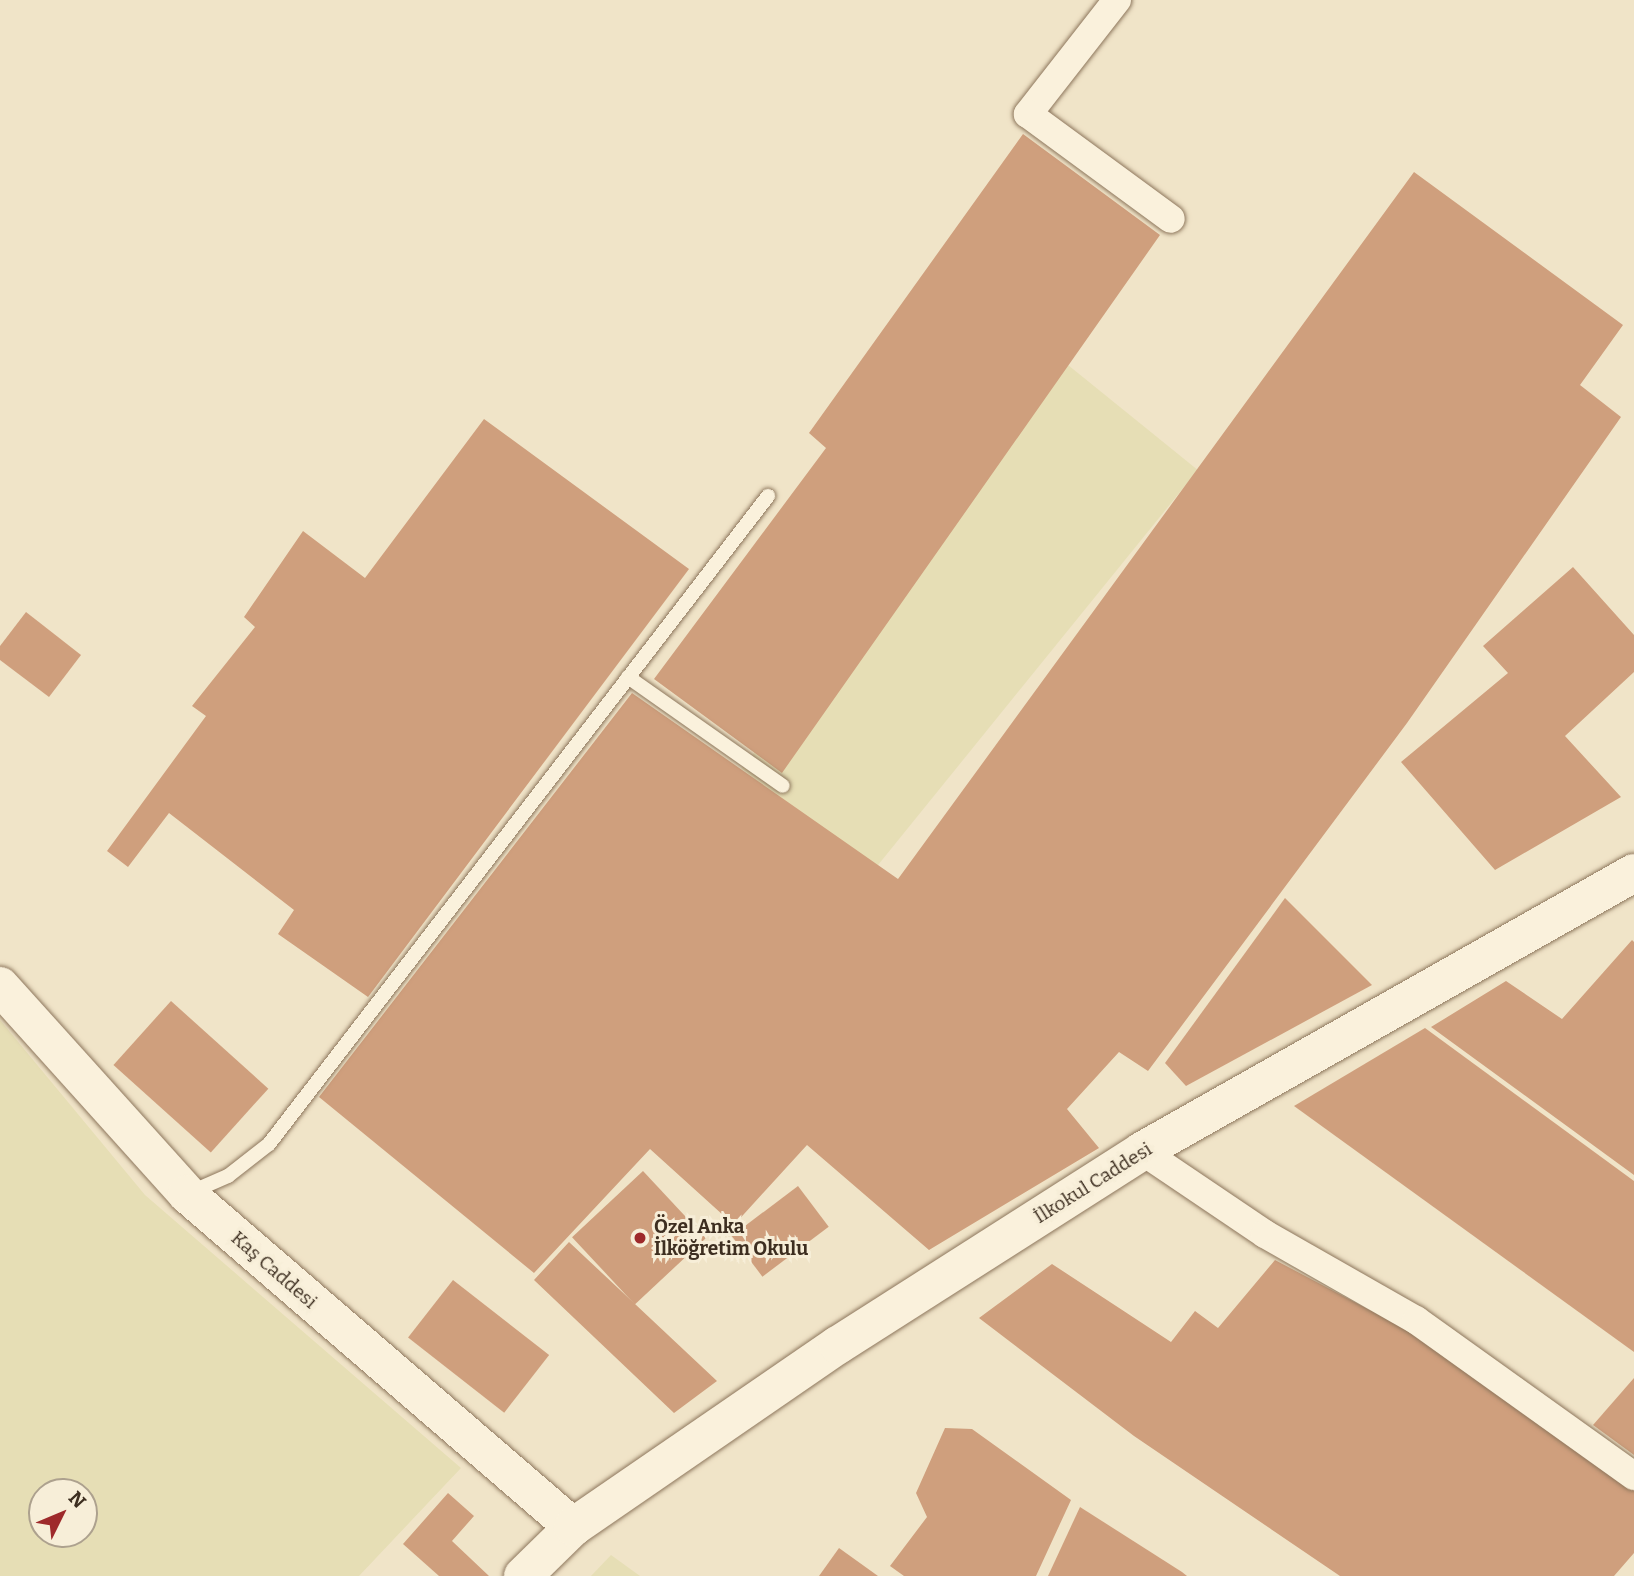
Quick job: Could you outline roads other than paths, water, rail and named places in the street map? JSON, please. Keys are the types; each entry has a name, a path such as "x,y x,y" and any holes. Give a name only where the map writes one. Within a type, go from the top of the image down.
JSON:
{"street":[{"path":"1117,0 1028,114 1171,219"},
{"name":"İlkokul Caddesi","path":"523,1576 573,1527 838,1345 1142,1151 1634,873"},
{"name":"Kaş Caddesi","path":"0,986 187,1194 573,1527"},
{"path":"1142,1151 1265,1234 1416,1320 1634,1476"}],"lane":[{"path":"187,1194 228,1176 270,1144 768,496"},
{"path":"628,677 783,786"}],"place":[{"name":"Özel Anka İlköğretim Okulu","path":"640,1238"}]}
